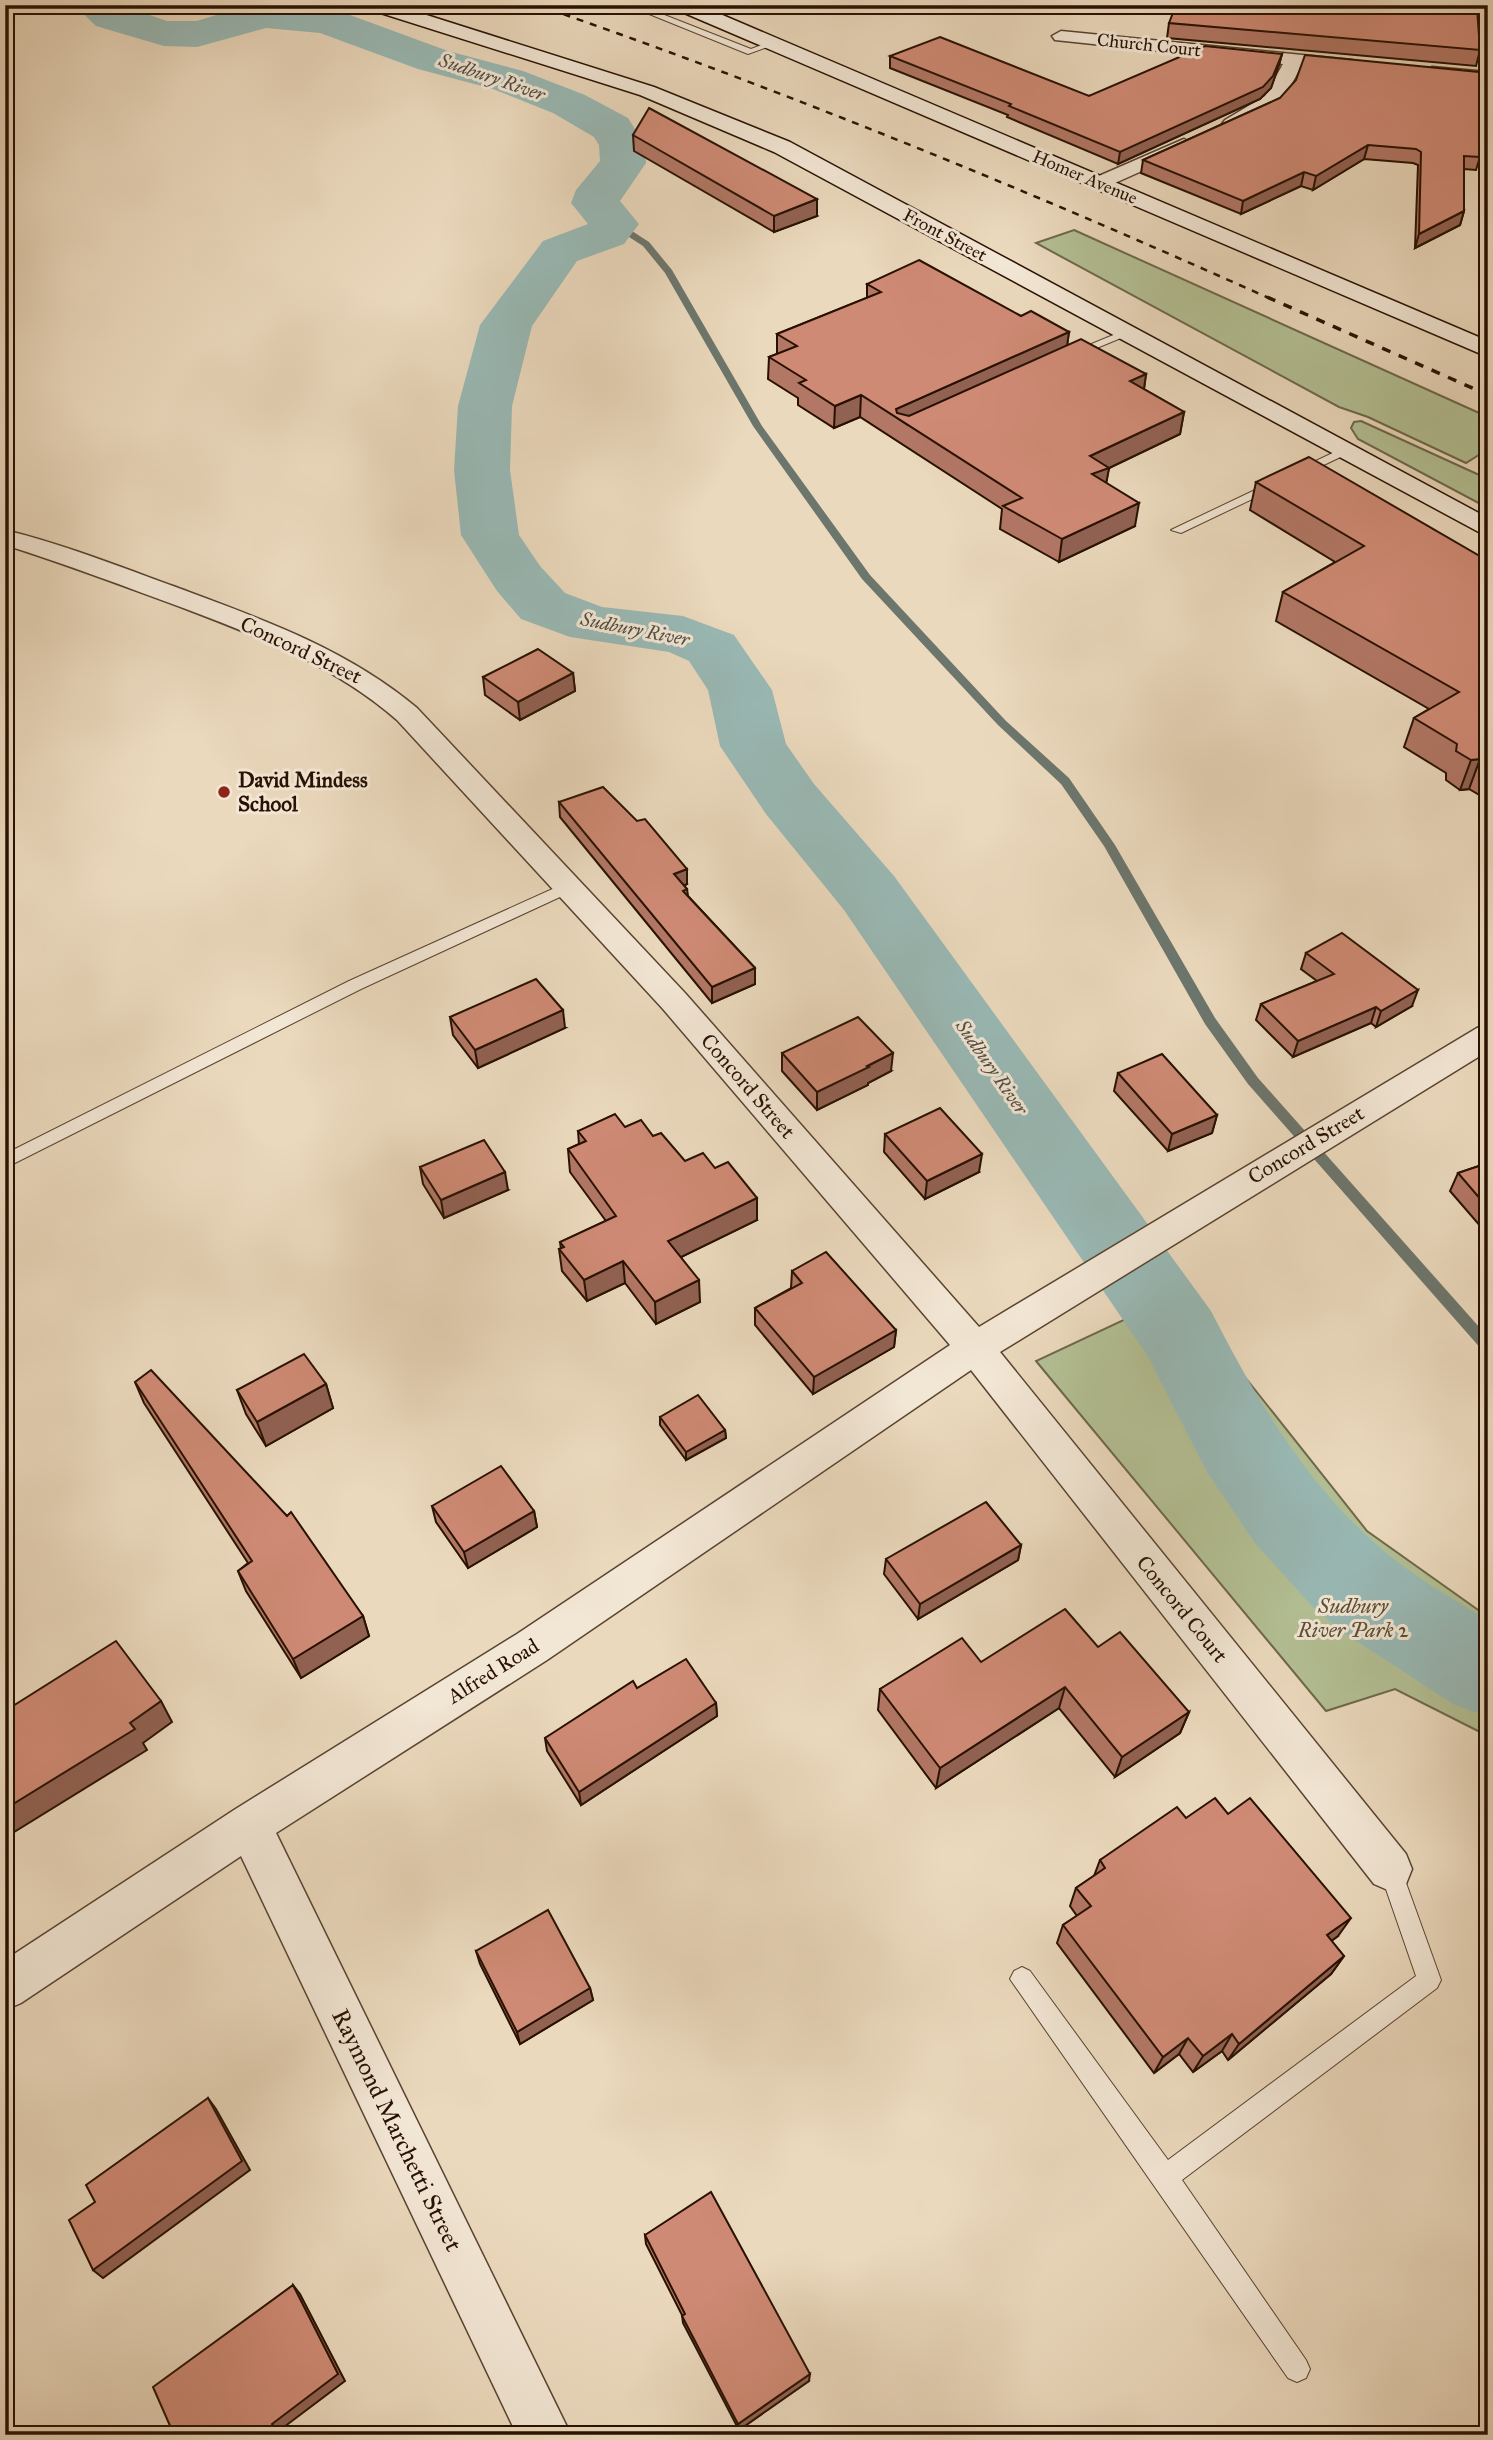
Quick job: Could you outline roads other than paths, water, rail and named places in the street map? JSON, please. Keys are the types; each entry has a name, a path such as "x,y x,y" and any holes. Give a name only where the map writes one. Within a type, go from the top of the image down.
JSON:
{"street":[{"name":"Front Street","path":"375,5 647,91 736,126 826,170 1488,529"},
{"name":"Homer Avenue","path":"682,5 1488,350"},
{"name":"Church Court","path":"1061,36 1377,67"},
{"path":"1099,183 1269,105 1282,91 1294,59"},
{"path":"1419,71 1488,78"},
{"name":"Concord Street","path":"5,537 86,562 238,620 327,657 381,689 674,1001 975,1348 1488,1036"},
{"name":"Alfred Road","path":"5,1987 249,1825 532,1647 975,1348"},
{"name":"Concord Court","path":"975,1348 1390,1869"},
{"name":"Raymond Marchetti Street","path":"249,1825 545,2435"}],"lane":[{"path":"631,5 751,52 772,44"},
{"path":"1059,361 1127,333"},
{"path":"1177,530 1345,452"},
{"path":"5,1162 355,985 568,887"},
{"path":"1165,2177 1429,1980 1390,1869"},
{"path":"1023,1979 1165,2177 1297,2369"}],"waterway":[{"name":"Sudbury River","path":"94,5 111,17 164,33 197,34 229,27 242,19 266,16 313,18 433,60 508,80 569,104 612,128 622,145 623,163 600,190 595,203 615,224 607,234 560,251 506,325 485,406 482,470 490,535 518,578 543,606 592,624 683,635 712,648 740,690 753,746 790,799 869,893 1181,1336 1239,1445 1288,1515 1344,1575 1375,1601 1488,1672"},
{"path":"615,224 646,244 669,272 758,426 866,577 1002,723 1065,781 1109,845 1210,1021 1253,1081 1488,1347"}],"railway":[{"path":"537,5 815,107 1090,220 1271,299"},
{"path":"1267,297 1488,395"}],"place":[{"name":"David Mindess School","path":"224,792"}],"park label":[{"name":"Sudbury River Park 2","path":"1353,1618"}]}
